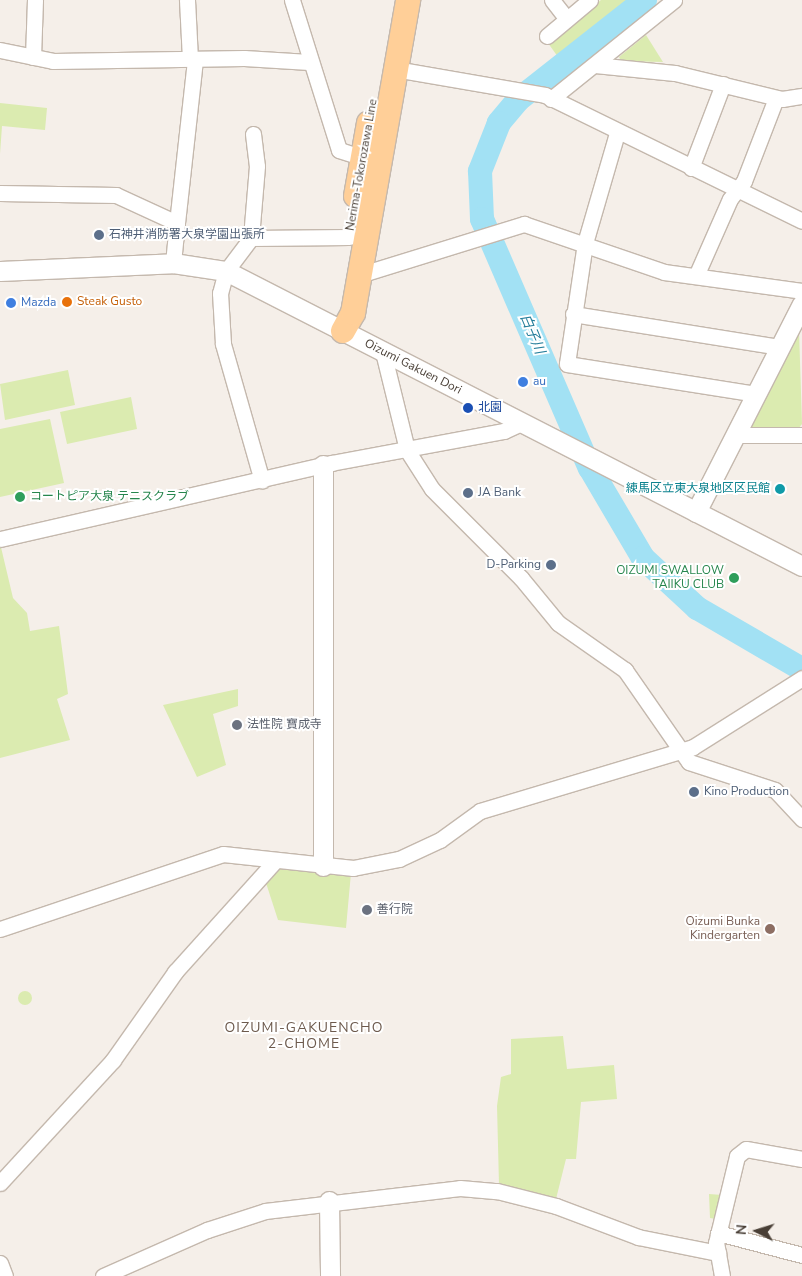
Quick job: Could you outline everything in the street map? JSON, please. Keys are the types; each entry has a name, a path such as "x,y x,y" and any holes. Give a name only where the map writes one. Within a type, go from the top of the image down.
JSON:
{"main road":[{"name":"Nerima-Tokorozawa Line","path":"343,331 339,310 349,237 392,0"},
{"name":"Nerima-Tokorozawa Line","path":"343,331 353,313 408,0"}],"street":[{"path":"34,56 35,0"},
{"path":"173,263 193,59 187,0"},
{"path":"292,0 310,62 327,101 339,150 363,158"},
{"path":"552,0 567,19"},
{"path":"547,36 590,0"},
{"path":"547,97 595,65 674,0"},
{"path":"0,50 54,61 193,59 310,62"},
{"path":"595,65 675,73 776,98 802,96"},
{"path":"395,69 547,97 616,133 802,221"},
{"path":"691,168 723,84"},
{"path":"696,276 738,190 776,98"},
{"path":"616,133 585,242 574,314 569,366 756,394"},
{"path":"253,134 257,166 251,238 226,271 220,288 223,344 262,481"},
{"path":"0,193 116,195 177,222"},
{"path":"359,275 496,231 524,224 585,242 664,272 696,276 802,302 696,512"},
{"path":"251,238 349,237"},
{"name":"Oizumi Gakuen Dori","path":"0,271 173,263 226,271 802,566"},
{"path":"574,314 780,346"},
{"path":"383,352 407,450 432,489 530,587 558,623 625,670 682,751 695,766 775,790 802,819"},
{"path":"0,539 262,481 323,465 504,431 523,422"},
{"path":"735,435 802,435"},
{"path":"323,465 323,866"},
{"path":"0,929 223,854 273,862 353,868 399,859 440,840 480,811 682,751 801,678"},
{"path":"0,1183 113,1060 175,972 273,862"},
{"path":"722,1276 718,1253 718,1234 737,1156 746,1149 802,1159"},
{"path":"103,1276 207,1230 265,1211 329,1201 434,1189 497,1191 556,1206 638,1237 718,1253"},
{"path":"329,1201 330,1276"},
{"path":"718,1234 802,1255"},
{"path":"0,1263 5,1276"}],"green space":[{"path":"601,0 628,0 558,57 548,43"},
{"path":"646,35 663,62 621,61 619,57"},
{"path":"0,103 47,108 45,130 2,126 0,154"},
{"path":"799,330 802,424 798,429 753,429 750,424"},
{"path":"68,370 75,405 5,420 0,384"},
{"path":"131,397 137,429 67,444 60,412"},
{"path":"50,419 64,483 0,497 0,429"},
{"path":"0,543 13,598 27,613 30,631 59,626 68,694 57,699 70,740 0,758"},
{"path":"238,689 238,706 213,714 226,765 197,777 163,705"},
{"path":"279,867 351,873 346,928 278,920 266,883"},
{"path":"25,991 30,993 32,998 30,1003 25,1005 20,1003 18,998 20,993"},
{"path":"563,1036 567,1069 614,1065 617,1099 581,1102 576,1159 566,1159 556,1199 499,1185 497,1106 501,1077 511,1074 511,1039"},
{"path":"709,1194 722,1195 716,1219 710,1218"}],"waterway":[{"name":"白子川","path":"645,0 518,100 499,123 480,171 482,219 590,468 643,558 697,608 802,669"}],"place":[{"name":"石神井消防署大泉学園出張所","path":"99,235"},
{"name":"Steak Gusto","path":"67,302"},
{"name":"Mazda","path":"11,303"},
{"name":"au","path":"523,382"},
{"name":"北園","path":"468,408"},
{"name":"練馬区立東大泉地区区民館","path":"780,489"},
{"name":"JA Bank","path":"468,493"},
{"name":"コートピア大泉 テニスクラブ","path":"20,497"},
{"name":"D-Parking","path":"551,565"},
{"name":"OIZUMI SWALLOW TAIIKU CLUB","path":"734,578"},
{"name":"法性院 寶成寺","path":"237,725"},
{"name":"Kino Production","path":"694,792"},
{"name":"善行院","path":"367,910"},
{"name":"Oizumi Bunka Kindergarten","path":"770,929"}],"district":[{"name":"OIZUMI-GAKUENCHO 2-CHOME","path":"304,1036"}]}
